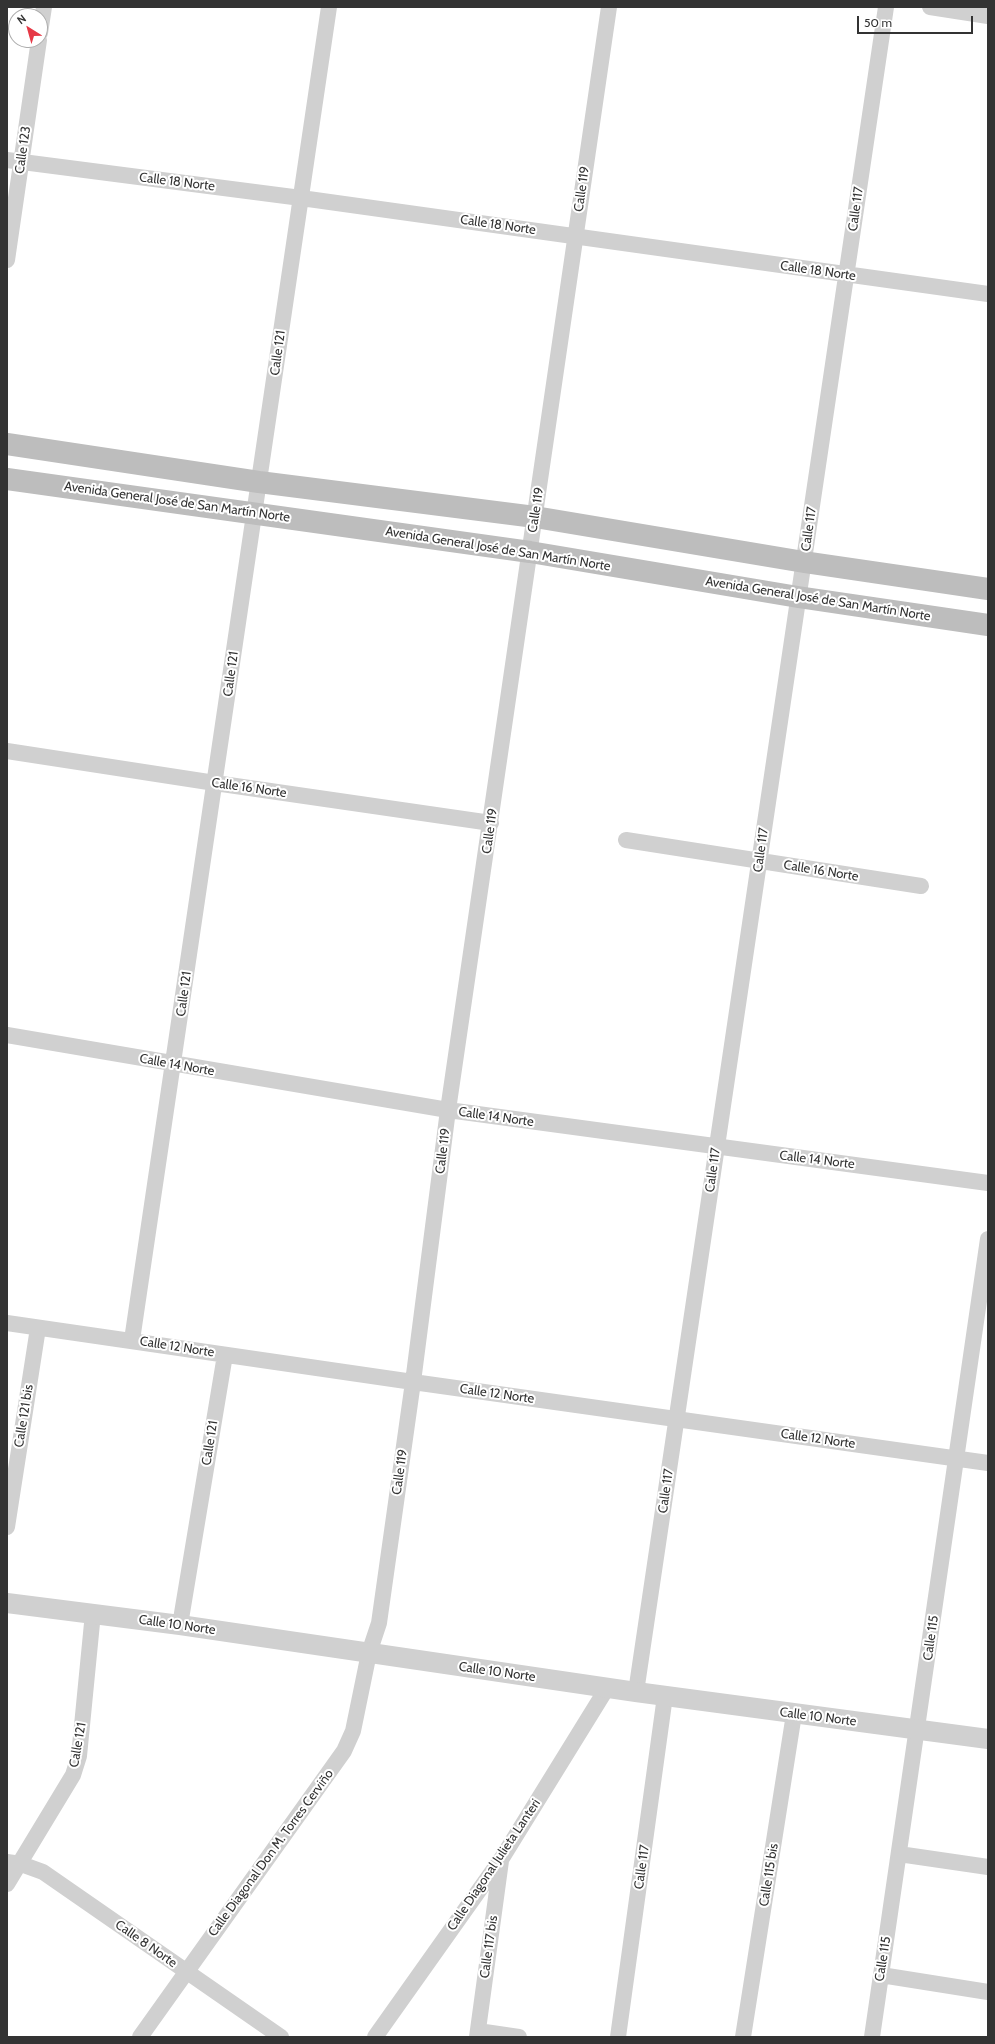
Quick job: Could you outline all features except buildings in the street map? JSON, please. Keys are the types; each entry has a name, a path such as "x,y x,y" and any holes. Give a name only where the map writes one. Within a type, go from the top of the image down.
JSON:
{"main road":[{"path":"7,444 259,482 535,517 804,562 988,589"},
{"name":"Avenida General José de San Martín Norte","path":"7,479 254,512 530,552 798,597 988,625"}],"street":[{"name":"Calle 121","path":"132,1340 329,7"},
{"name":"Calle 119","path":"369,1654 379,1623 413,1382 448,1110 609,7"},
{"name":"Calle 117","path":"636,1692 886,7"},
{"path":"930,7 988,16"},
{"name":"Calle 123","path":"7,260 14,161 37,48"},
{"name":"Calle 18 Norte","path":"14,161 301,198 576,236 846,276 988,294"},
{"name":"Calle 16 Norte","path":"7,751 491,823"},
{"name":"Calle 16 Norte","path":"626,840 759,862 922,886"},
{"name":"Calle 14 Norte","path":"7,1035 448,1110 988,1183"},
{"name":"Calle 115","path":"872,2037 918,1729 988,1239"},
{"name":"Calle 12 Norte","path":"7,1323 988,1463"},
{"name":"Calle 121 bis","path":"7,1527 38,1328"},
{"name":"Calle 121","path":"180,1625 225,1355"},
{"name":"Calle 10 Norte","path":"7,1603 180,1625 607,1688 988,1739"},
{"name":"Calle 121","path":"7,1884 14,1863 73,1775 79,1756 93,1613"},
{"name":"Calle Diagonal Don M. Torres Cerviño","path":"140,2037 185,1971 344,1751 353,1731 369,1654"},
{"name":"Calle Diagonal Julieta Lanteri","path":"375,2037 502,1858 607,1688"},
{"name":"Calle 117","path":"618,2037 666,1696"},
{"name":"Calle 115 bis","path":"743,2037 794,1714"},
{"path":"899,1854 988,1867"},
{"name":"Calle 117 bis","path":"478,2034 502,1858"},
{"name":"Calle 8 Norte","path":"14,1863 42,1872 281,2037"},
{"path":"881,1975 988,1992"},
{"path":"478,2034 519,2037"}]}
